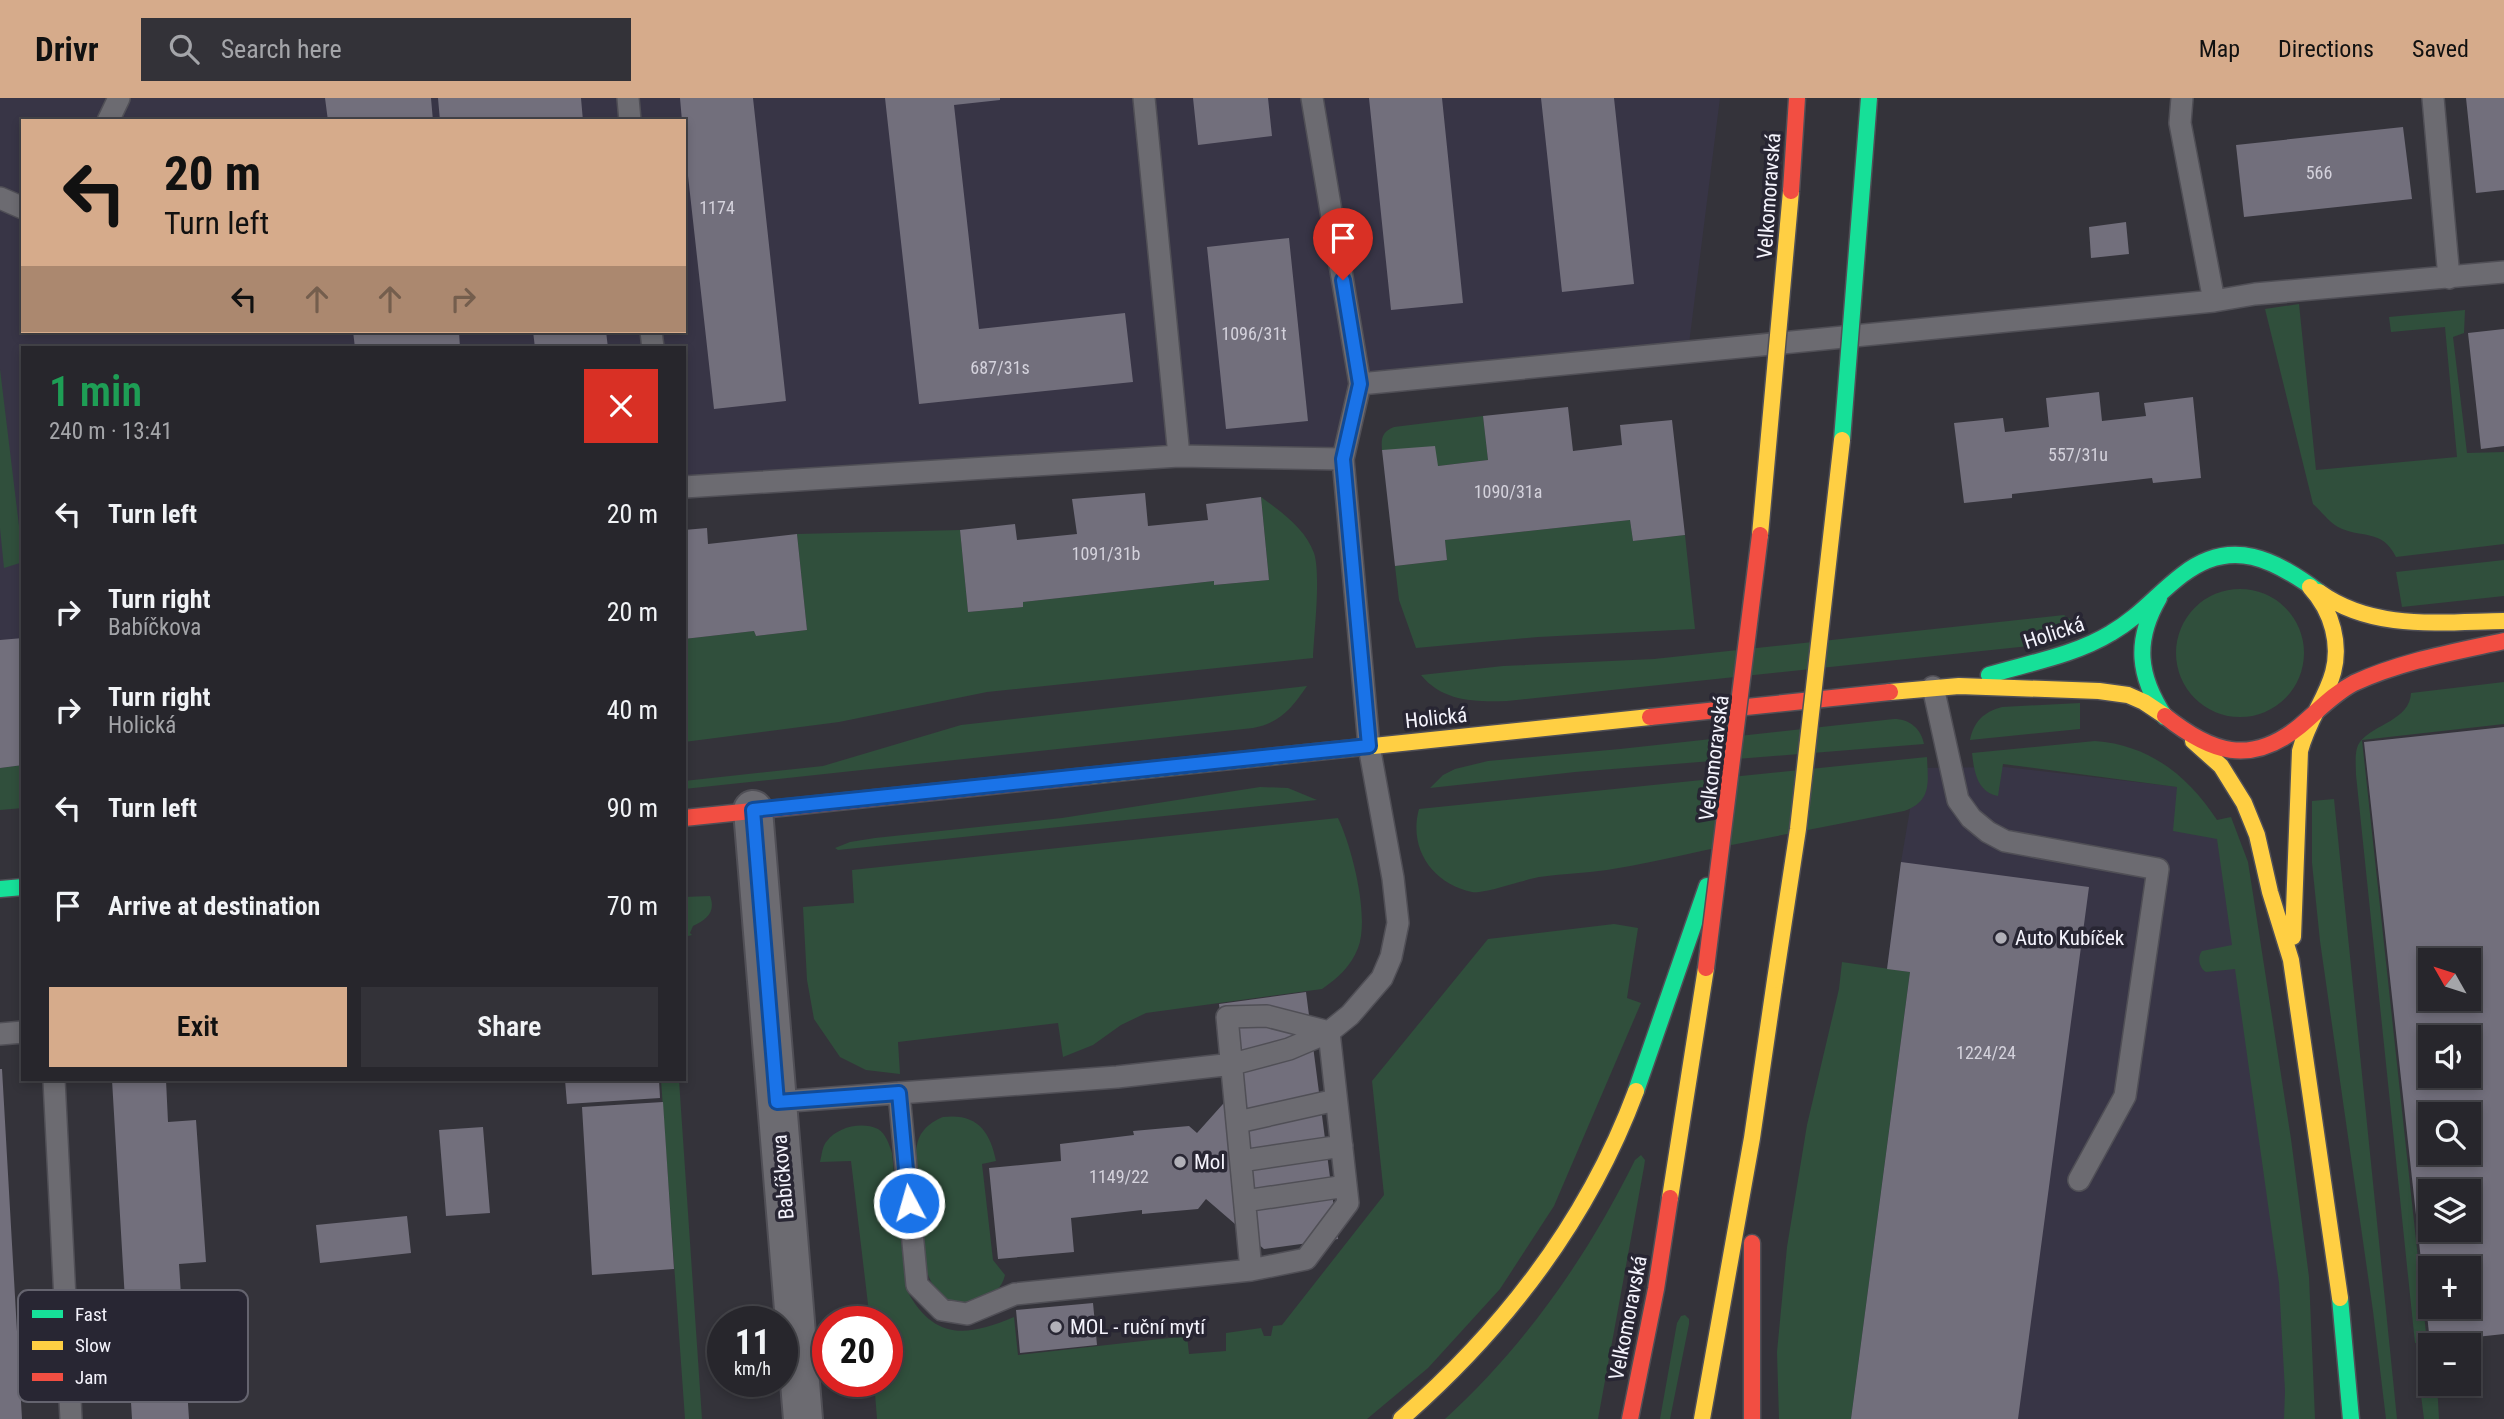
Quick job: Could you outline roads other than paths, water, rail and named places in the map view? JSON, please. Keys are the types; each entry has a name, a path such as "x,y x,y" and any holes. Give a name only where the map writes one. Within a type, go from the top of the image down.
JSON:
{"street":[{"name":"Velkomoravská","path":"1630,1419 1656,1289 1727,820 1766,496 1797,98"},
{"path":"1702,1419 1752,1138 1798,830 1846,404 1869,98"},
{"name":"Holická","path":"1938,687 1994,674 2092,643 2118,630 2191,568 2227,556 2265,558 2284,566 2328,598 2364,615 2398,620 2504,621"},
{"name":"Holická","path":"2299,576 2325,607 2336,637 2338,653 2337,668 2315,715"},
{"name":"Holická","path":"2164,590 2146,622 2141,653 2150,694 2168,720"},
{"name":"Holická","path":"686,818 1938,687 1993,685 2123,694 2145,703 2183,733 2217,747 2232,750 2257,748 2270,746 2286,738 2315,715 2325,702 2353,684 2402,666 2504,641"},
{"path":"2291,960 2298,862 2300,751 2306,725 2315,715"},
{"path":"2183,733 2221,766 2244,803 2257,835 2270,891 2291,960 2332,1239 2346,1349 2351,1419"},
{"name":"Babíčkova","path":"753,810 803,1419"},
{"path":"1401,1419 1440,1387 1487,1337 1535,1276 1601,1171 1625,1120 1682,965 1727,820"},
{"path":"0,889 21,887"},
{"path":"1752,1138 1752,1419"}],"lane":[{"path":"109,119 119,98"},
{"path":"628,98 630,119"},
{"path":"1144,98 1179,456"},
{"path":"777,1102 1117,1077 1233,1063 1289,1049 1329,1032 1350,1015 1382,978 1396,939 1398,923 1393,878 1369,746 1343,459 1360,384 1312,98"},
{"path":"2433,98 2449,278"},
{"path":"2182,99 2180,123 2214,301"},
{"path":"0,198 21,207"},
{"path":"1360,384 2214,301 2255,294 2504,272"},
{"path":"686,487 1179,456 1343,459"},
{"path":"1938,687 1958,800 1971,818 2005,841 2158,869 2125,1096 2079,1180"},
{"path":"1251,1270 1227,1017 1266,1016 1329,1032"},
{"path":"0,1034 21,1032"},
{"path":"899,1093 918,1285 942,1310 967,1314 1015,1294 1251,1270 1306,1259 1348,1203 1329,1032"},
{"path":"54,1081 65,1290"},
{"path":"1238,1122 1336,1100"},
{"path":"1241,1161 1342,1146"},
{"path":"1245,1201 1346,1186"}],"place":[{"name":"Auto Kubíček","path":"2001,938"},
{"name":"Mol","path":"1180,1162"},
{"name":"MOL - ruční mytí","path":"1056,1327"}]}
